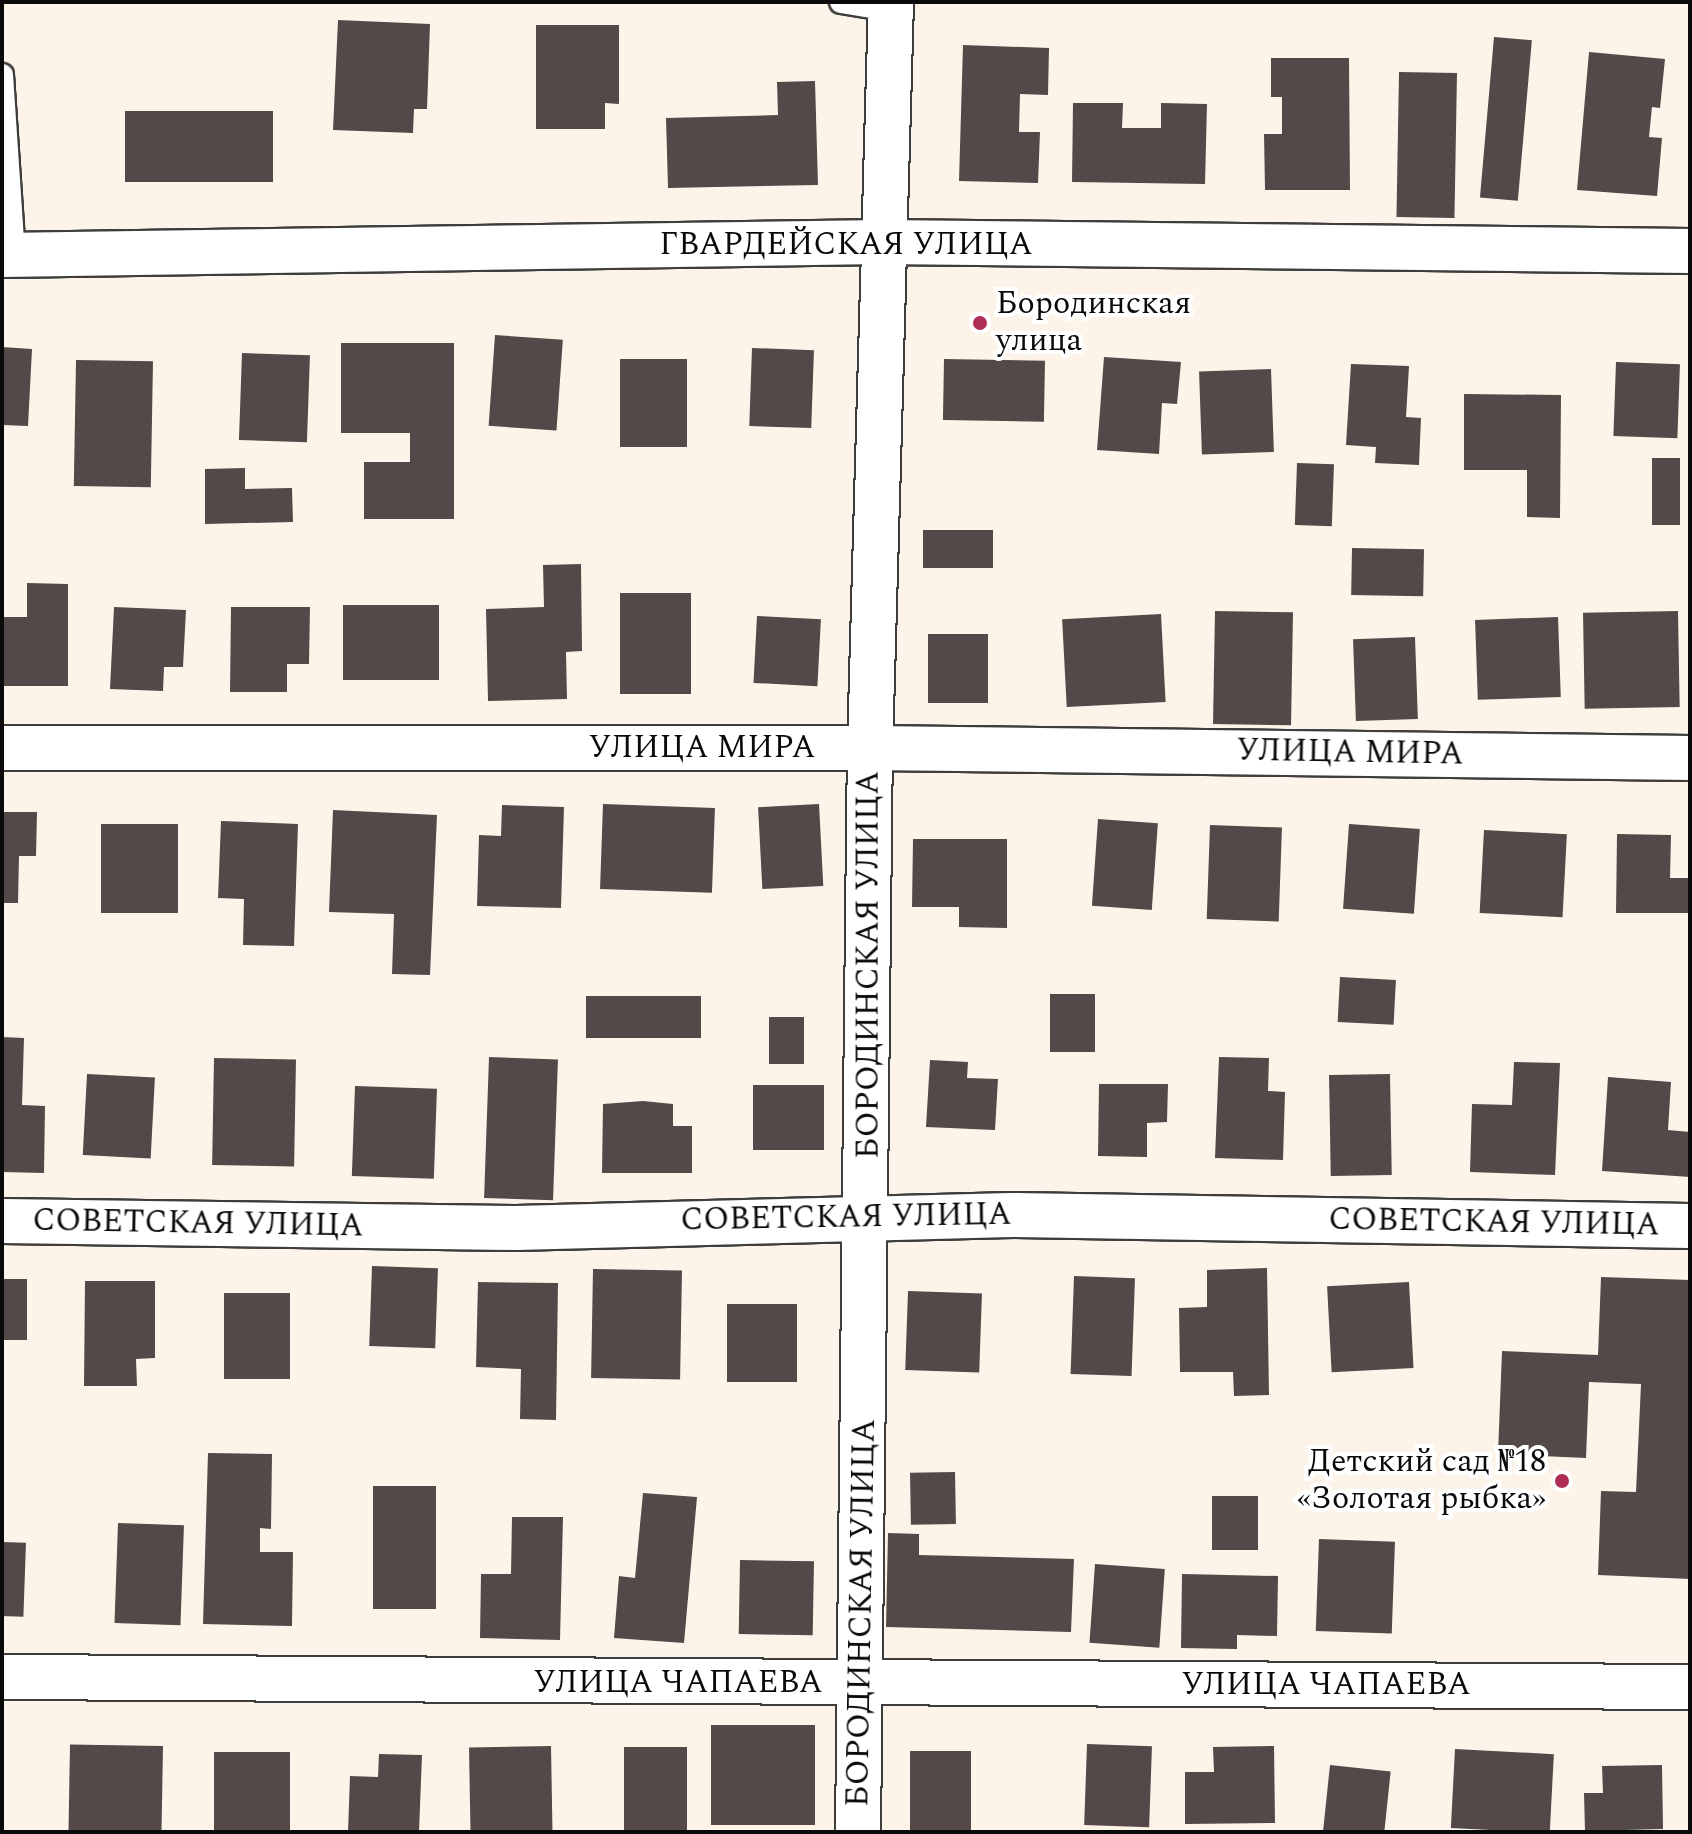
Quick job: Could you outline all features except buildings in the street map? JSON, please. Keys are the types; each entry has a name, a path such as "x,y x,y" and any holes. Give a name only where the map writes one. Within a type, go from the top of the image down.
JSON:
{"street":[{"name":"БОРОДИНСКАЯ УЛИЦА","path":"858,1832 868,1219 870,748 881,242 890,6"},
{"name":"ГВАРДЕЙСКАЯ УЛИЦА","path":"8,256 881,242 1690,251"},
{"name":"УЛИЦА МИРА","path":"2,748 870,748 1690,758"},
{"name":"СОВЕТСКАЯ УЛИЦА","path":"2,1221 516,1228 1015,1215 1690,1226"},
{"name":"УЛИЦА ЧАПАЕВА","path":"2,1677 1690,1687"}],"lane":[{"path":"841,2 890,6"},
{"path":"2,75 8,256"}],"place":[{"name":"Бородинская улица","path":"980,323"},
{"name":"Детский сад №18 «Золотая рыбка»","path":"1562,1481"}]}
